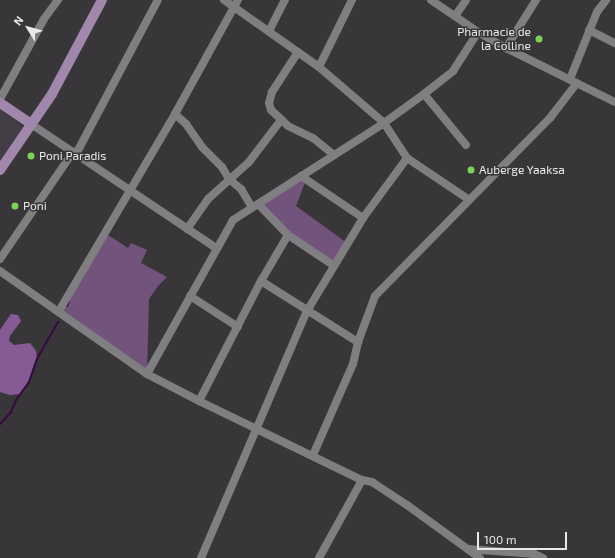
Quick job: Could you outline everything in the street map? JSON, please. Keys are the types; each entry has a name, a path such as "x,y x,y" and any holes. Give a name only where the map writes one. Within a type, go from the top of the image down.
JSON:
{"main road":[{"path":"0,170 52,94 102,0"},
{"path":"0,103 31,124"}],"street":[{"path":"0,99 44,19 58,0"},
{"path":"0,259 74,153 158,0"},
{"path":"224,0 237,3 269,31 319,67 384,123 407,158 468,199"},
{"path":"269,31 285,0"},
{"path":"319,67 352,0"},
{"path":"431,0 478,32 506,48 615,102"},
{"path":"454,16 466,0"},
{"path":"506,48 536,0"},
{"path":"313,455 353,364 358,342 375,296 468,199 550,118 573,81 589,30 597,12 606,0"},
{"path":"59,311 175,114 237,3"},
{"path":"589,30 615,43"},
{"path":"147,374 233,220 384,123 424,94 453,71 478,32"},
{"path":"298,52 269,98 271,110 288,126 320,142 334,155"},
{"path":"424,94 466,145"},
{"path":"175,114 186,124 202,146 222,167 229,179 241,189 255,206 288,235 333,265"},
{"path":"187,229 208,199 249,162 281,120"},
{"path":"31,124 216,248"},
{"path":"201,558 307,311 333,265 363,218 407,158"},
{"path":"301,176 363,218"},
{"path":"199,401 261,281 288,235"},
{"path":"0,271 147,374 199,401 362,480 372,482 408,505 478,557"},
{"path":"261,281 358,342"},
{"path":"190,296 238,327"},
{"path":"319,558 362,480"},
{"path":"468,550 534,554 543,558"}],"shaded area":[{"path":"0,110 24,127 0,163"},
{"path":"301,176 306,180 296,206 347,243 332,264 288,235 258,204"},
{"path":"105,233 128,248 131,243 147,250 141,263 167,277 158,286 149,299 147,374 59,311"},
{"path":"11,314 18,315 21,321 10,336 9,341 14,345 30,343 36,351 37,359 29,382 20,394 10,395 0,392 0,330"}],"waterway":[{"path":"67,306 69,301"},
{"path":"0,424 11,412 16,400 29,382 37,359 58,322"}],"place":[{"name":"Pharmacie de la Colline","path":"539,39"},
{"name":"Poni Paradis","path":"31,156"},
{"name":"Auberge Yaaksa","path":"471,170"},
{"name":"Poni","path":"15,206"}]}
